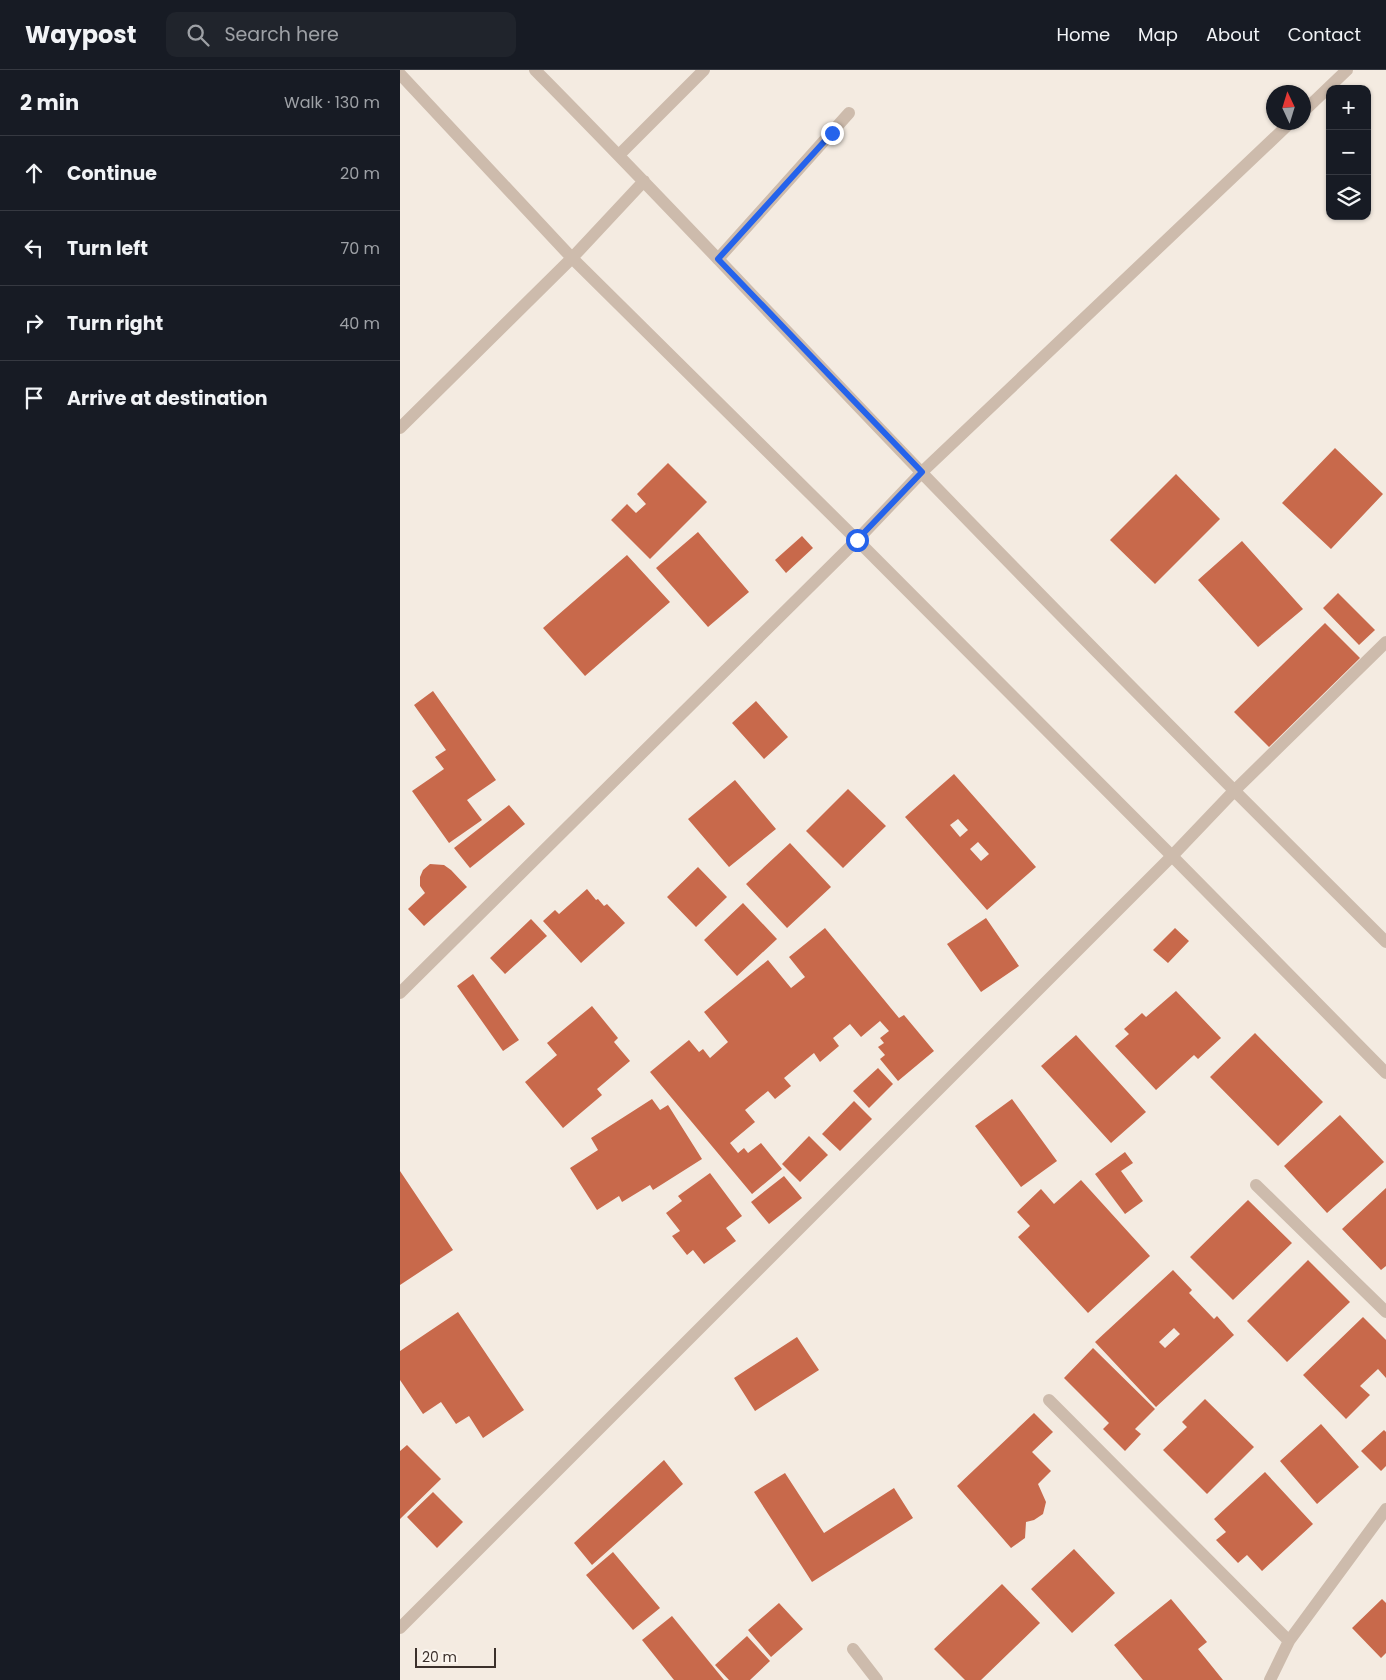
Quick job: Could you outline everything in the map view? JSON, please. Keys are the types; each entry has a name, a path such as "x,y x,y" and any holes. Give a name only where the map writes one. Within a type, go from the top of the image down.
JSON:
{"street":[{"path":"535,70 619,155 922,472 1234,791 1386,942"},
{"path":"619,155 704,70"},
{"path":"1311,104 1347,70"},
{"path":"400,74 572,258 857,540 1386,1073"},
{"path":"718,259 849,114"},
{"path":"400,993 857,540 922,472 1283,130"},
{"path":"400,428 572,258 644,181"},
{"path":"400,1628 1172,856 1234,791 1386,642"},
{"path":"1256,1185 1386,1312"},
{"path":"1048,1400 1290,1641"},
{"path":"1270,1680 1290,1641 1386,1509"},
{"path":"854,1649 877,1680"}],"building":[{"path":"1335,448 1383,494 1331,549 1282,503"},
{"path":"668,463 707,502 650,559 611,520 627,504 636,513 646,504 637,494"},
{"path":"1176,474 1220,519 1155,584 1110,540"},
{"path":"698,532 749,592 708,627 656,568"},
{"path":"802,536 813,548 786,573 775,560"},
{"path":"1242,541 1303,609 1258,647 1198,580"},
{"path":"627,555 670,602 585,676 543,628"},
{"path":"1338,593 1375,630 1359,645 1323,608"},
{"path":"1325,623 1360,658 1269,747 1234,712"},
{"path":"433,691 496,780 467,800 482,820 449,843 412,791 444,769 435,757 446,750 414,705"},
{"path":"756,701 788,737 764,759 732,723"},
{"path":"954,774 1036,867 987,910 905,817","holes":["958,819 968,830 960,837 950,825","978,842 989,854 981,861 970,849"]},
{"path":"735,780 776,829 729,867 688,819"},
{"path":"848,789 886,826 843,868 806,831"},
{"path":"509,805 525,824 470,868 454,848"},
{"path":"790,843 831,887 787,928 746,884"},
{"path":"430,864 444,865 467,887 424,926 408,909 425,893 420,886 420,877 423,870"},
{"path":"698,867 727,897 696,927 667,897"},
{"path":"587,889 596,900 598,899 604,906 607,904 625,923 581,963 543,921 555,910 559,914"},
{"path":"743,903 777,939 737,976 704,940"},
{"path":"986,918 1019,966 981,992 947,944"},
{"path":"531,919 547,936 505,974 490,958"},
{"path":"825,928 899,1018 904,1015 934,1051 898,1081 880,1059 885,1055 878,1047 884,1043 880,1038 889,1031 880,1021 861,1037 850,1024 833,1038 839,1046 820,1062 814,1053 784,1078 791,1086 775,1099 768,1091 745,1110 755,1122 730,1143 738,1153 744,1148 748,1153 761,1143 782,1169 752,1194 650,1072 689,1040 699,1052 703,1049 710,1058 728,1042 704,1012 768,960 791,988 805,977 789,957"},
{"path":"1175,928 1189,941 1168,963 1153,950"},
{"path":"473,974 519,1040 503,1051 457,986"},
{"path":"1176,991 1221,1038 1198,1059 1194,1055 1156,1090 1115,1046 1129,1034 1124,1029 1142,1013 1146,1017"},
{"path":"592,1006 618,1038 614,1042 630,1061 597,1089 602,1095 563,1128 525,1082 557,1055 547,1043"},
{"path":"1255,1033 1323,1102 1278,1146 1210,1077"},
{"path":"1076,1035 1146,1112 1111,1143 1041,1066"},
{"path":"878,1068 893,1084 869,1108 853,1091"},
{"path":"652,1099 660,1110 668,1105 702,1159 653,1190 650,1185 622,1202 619,1196 597,1210 570,1168 598,1150 591,1138"},
{"path":"1012,1099 1057,1161 1021,1187 975,1126"},
{"path":"854,1101 872,1119 840,1151 822,1134"},
{"path":"1340,1115 1384,1162 1327,1213 1284,1166"},
{"path":"809,1136 828,1155 800,1182 782,1164"},
{"path":"1125,1152 1133,1163 1121,1171 1143,1201 1125,1214 1095,1174"},
{"path":"400,1171 453,1250 400,1285"},
{"path":"710,1173 742,1216 726,1228 736,1241 704,1264 693,1250 687,1255 672,1236 680,1231 666,1213 682,1201 678,1196"},
{"path":"784,1176 802,1198 769,1224 751,1202"},
{"path":"1081,1180 1150,1256 1088,1313 1018,1237 1030,1226 1017,1212 1041,1189 1054,1204"},
{"path":"1386,1188 1386,1266 1381,1270 1342,1229"},
{"path":"1248,1200 1292,1243 1233,1300 1190,1257"},
{"path":"1308,1260 1350,1302 1287,1362 1247,1321"},
{"path":"1173,1270 1192,1290 1189,1293 1214,1319 1217,1316 1234,1335 1156,1407 1095,1342","holes":["1174,1328 1180,1334 1165,1348 1159,1342"]},
{"path":"458,1312 524,1410 483,1438 469,1416 456,1424 441,1402 423,1414 400,1380 400,1351"},
{"path":"1363,1317 1386,1340 1386,1378 1378,1369 1360,1386 1370,1395 1346,1419 1303,1375"},
{"path":"797,1337 819,1370 755,1411 734,1378"},
{"path":"1093,1348 1155,1409 1135,1429 1141,1434 1125,1451 1103,1429 1109,1423 1064,1378"},
{"path":"1205,1399 1254,1447 1207,1494 1163,1450 1187,1427 1182,1422"},
{"path":"1034,1413 1053,1432 1032,1452 1051,1471 1038,1484 1046,1502 1043,1514 1034,1520 1026,1522 1025,1538 1011,1548 957,1486"},
{"path":"1321,1424 1359,1467 1317,1504 1280,1461"},
{"path":"1384,1430 1386,1432 1386,1466 1381,1471 1361,1451"},
{"path":"407,1445 441,1479 400,1519 400,1451"},
{"path":"664,1460 683,1484 592,1565 574,1543"},
{"path":"1265,1472 1313,1524 1262,1571 1247,1555 1238,1563 1216,1540 1226,1532 1214,1519"},
{"path":"785,1473 824,1533 894,1488 913,1518 812,1582 754,1492"},
{"path":"433,1492 463,1522 437,1548 407,1517"},
{"path":"1074,1549 1115,1593 1072,1633 1031,1589"},
{"path":"613,1552 660,1608 633,1630 586,1575"},
{"path":"1002,1584 1040,1623 981,1680 965,1680 934,1649"},
{"path":"1171,1599 1207,1642 1198,1649 1223,1680 1143,1680 1114,1645"},
{"path":"1382,1599 1386,1603 1386,1653 1381,1658 1352,1628"},
{"path":"779,1603 803,1629 771,1657 748,1630"},
{"path":"672,1616 724,1680 674,1680 642,1640"},
{"path":"747,1636 770,1661 750,1680 729,1680 715,1665"}],"route":[{"path":"832,133 718,259 922,472 857,540"}]}
